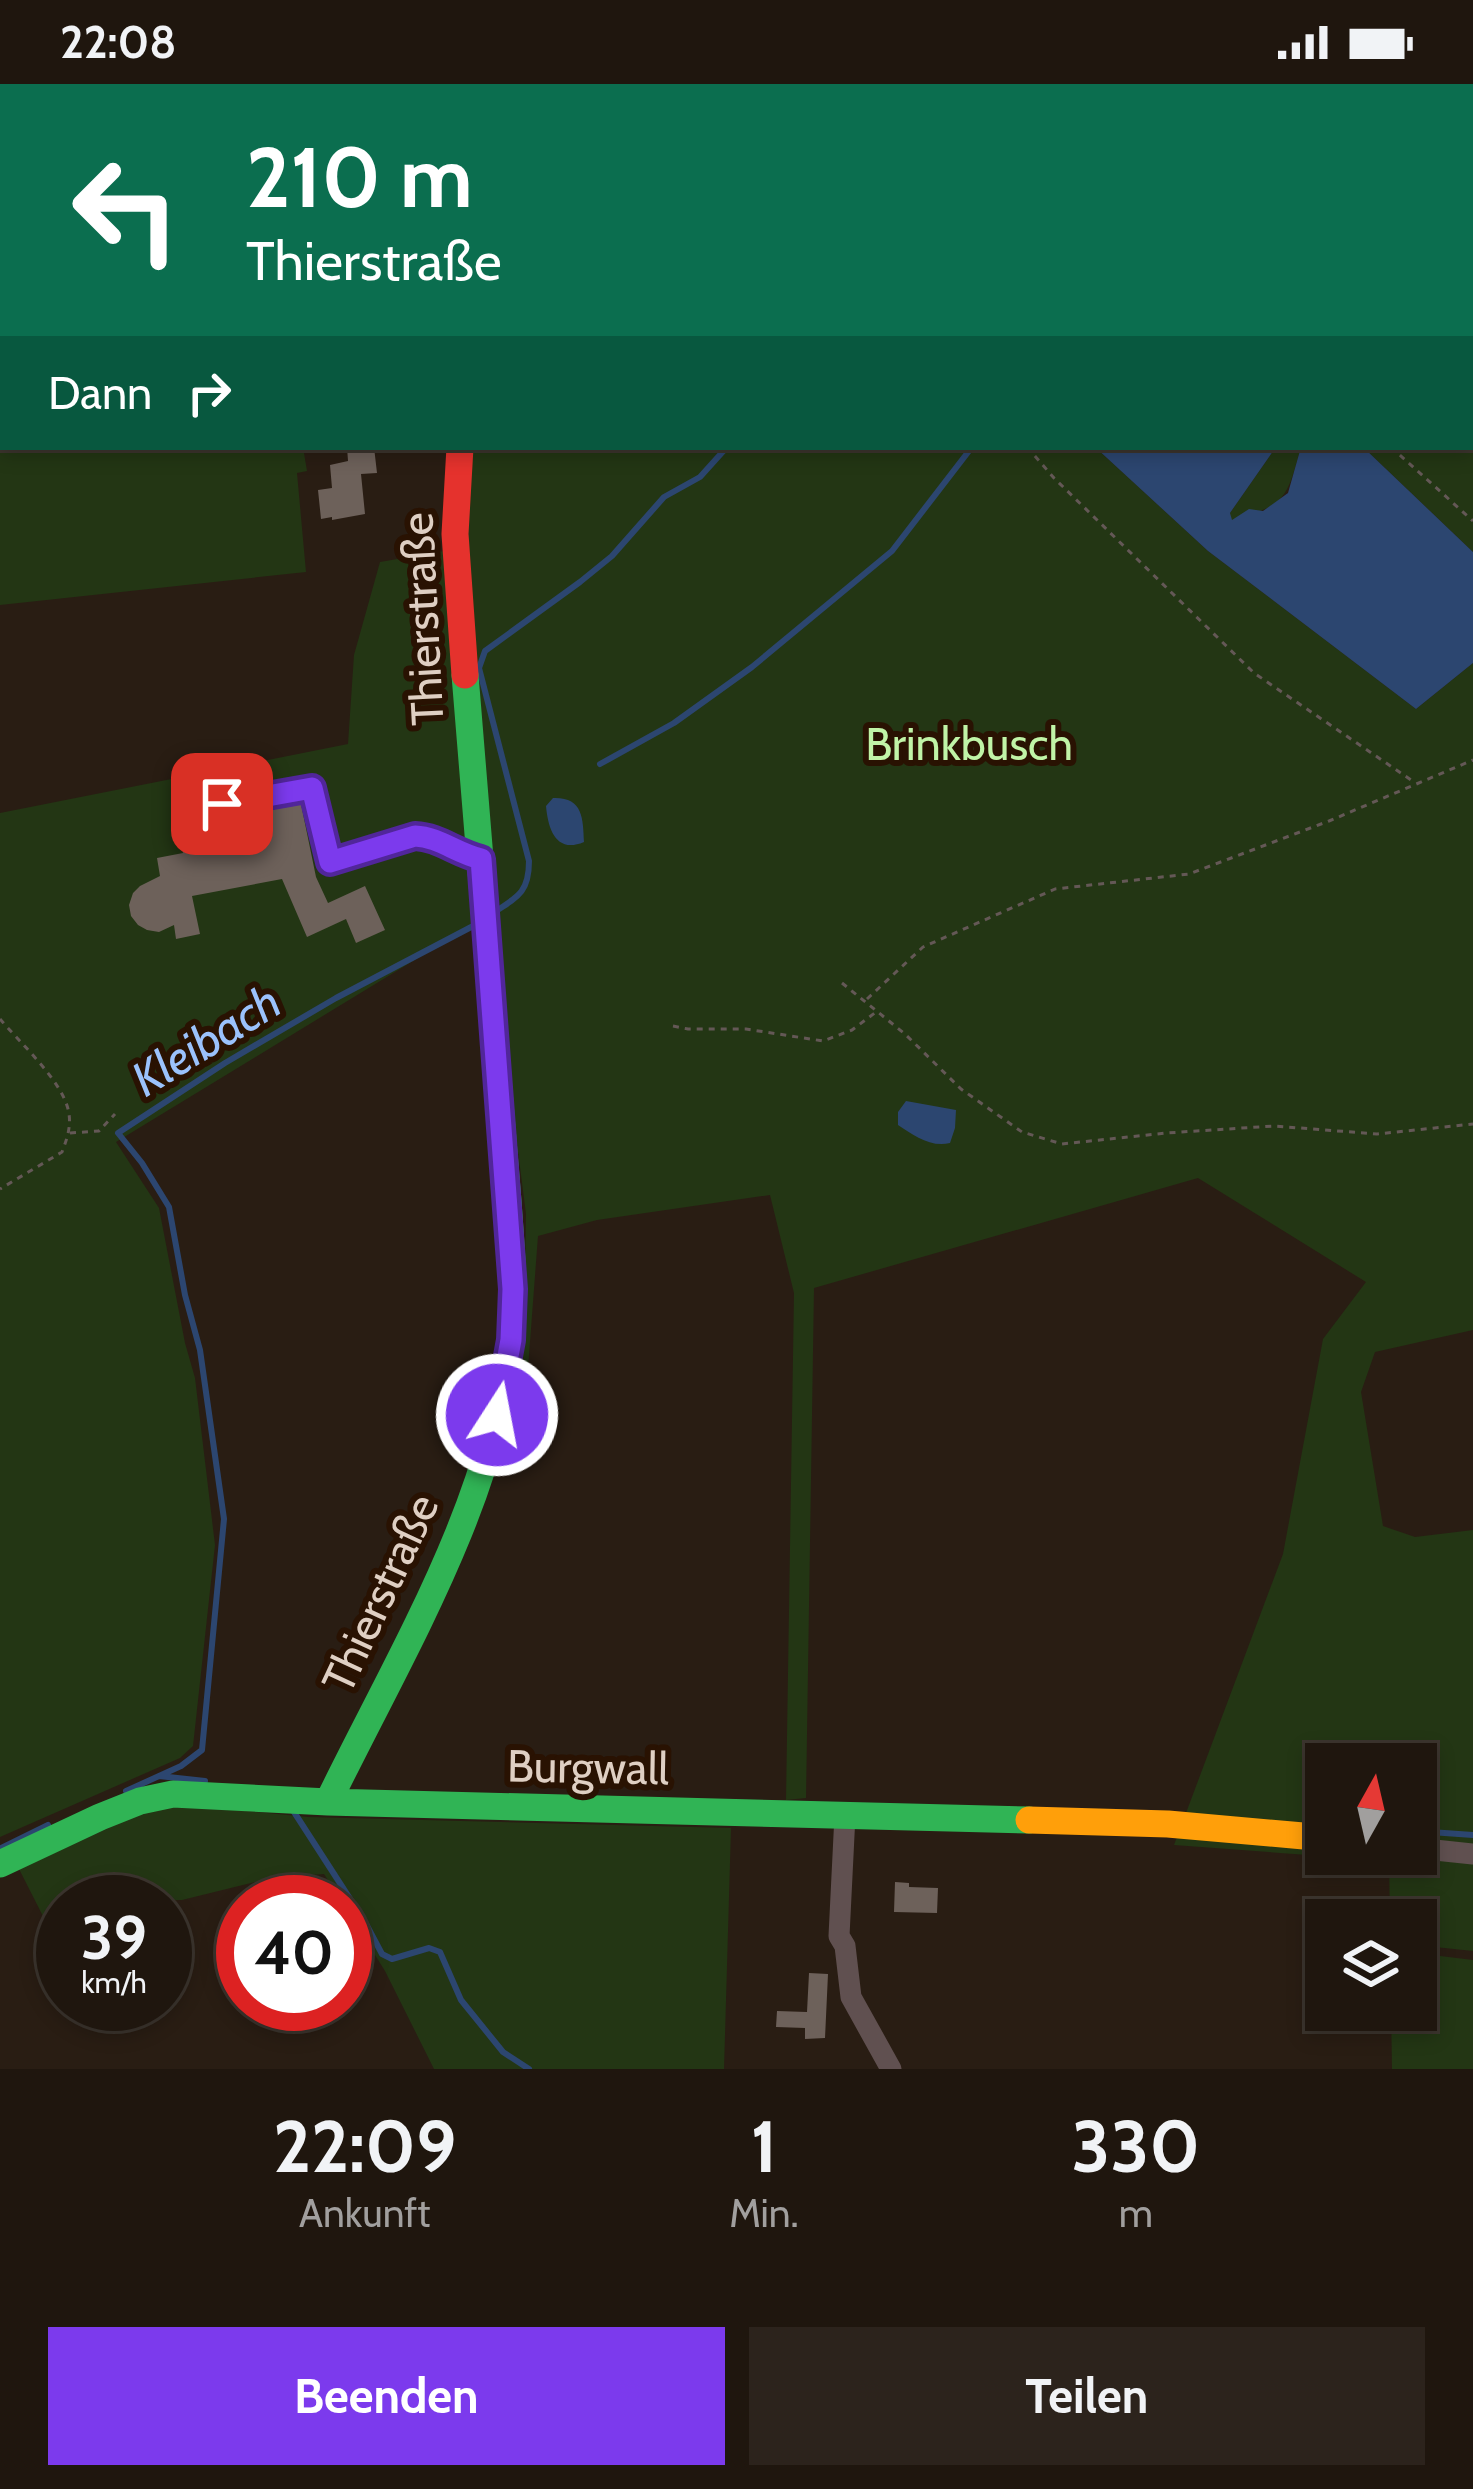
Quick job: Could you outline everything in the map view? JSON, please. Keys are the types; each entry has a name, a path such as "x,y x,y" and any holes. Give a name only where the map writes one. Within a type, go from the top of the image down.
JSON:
{"street":[{"name":"Thierstraße","path":"304,1800 463,1522 484,1466 511,1340 513,1289 456,555 460,450"},
{"path":"222,804 312,788 330,862 415,836 428,836 481,859"},
{"path":"0,1864 140,1801 173,1794 304,1800"},
{"name":"Burgwall","path":"304,1800 1168,1824 1305,1836"},
{"path":"845,1815 839,1936 845,1946 851,1997 891,2069"},
{"path":"1437,1850 1473,1854"}],"path":[{"path":"1030,450 1254,673 1417,784"},
{"path":"1394,450 1473,521"},
{"path":"865,1000 922,947 1054,889 1189,874 1473,760"},
{"path":"842,982 961,1089 1022,1132 1062,1144 1274,1126 1377,1133 1473,1124"},
{"path":"673,1025 746,1029 824,1041 852,1030 878,1011"},
{"path":"0,1019 69,1108 62,1152 0,1189"},
{"path":"68,1132 99,1132 115,1114"}],"green space":[{"path":"0,450 304,450 307,471 297,473 306,572 0,605"},
{"name":"Brinkbusch","path":"467,450 1098,450 1208,551 1416,709 1473,663 1473,1330 1375,1352 1361,1392 1383,1526 1415,1537 1473,1530 1473,1951 1437,1947 1437,1899 1390,1899 1389,1875 1437,1875 1437,1743 1305,1743 1305,1855 1174,1845 1283,1554 1323,1339 1366,1282 1198,1178 814,1288 806,1798 786,1800 794,1293 770,1195 597,1220 538,1236 526,1395 510,1464 501,1458 524,1324 526,1214 506,1058 468,616"},
{"path":"1274,450 1300,450 1281,498 1231,521 1230,513"},
{"path":"1366,450 1473,450 1473,552"},
{"path":"444,551 477,922 116,1142 159,1208 195,1378 215,1545 193,1746 180,1758 0,1837 0,813 348,744 354,655 380,562"},
{"path":"173,1804 308,1817 731,1828 724,2069 434,2069 372,1950 372,1875 216,1875 216,1892 192,1898 192,1875 36,1875 36,1902 19,1869 148,1810"},
{"path":"1437,1956 1473,1960 1473,2069 1392,2069 1391,2031 1437,2031"}],"water":[{"path":"1098,450 1274,450 1230,513 1232,520 1249,509 1263,511 1288,493 1300,450 1366,450 1473,552 1473,663 1416,709 1208,551"},
{"path":"553,798 576,805 584,842 567,845 555,837 546,806"},
{"path":"906,1101 956,1110 950,1143 929,1142 898,1125 898,1112"}],"building":[{"path":"347,450 374,450 377,473 361,474 365,514 321,519 318,490 332,488 330,465 348,461"},
{"path":"207,803 212,815 224,819 301,804 316,877 328,903 365,886 385,930 356,943 346,919 307,937 282,879 192,896 200,934 176,939 174,925 159,932 138,925 129,905 133,893 160,876 157,858 183,853 175,809"},
{"path":"895,1882 938,1888 937,1913 894,1912"},
{"path":"809,1973 828,1974 825,2038 805,2039 805,2028 776,2027 777,2011 807,2012"}],"waterway":[{"name":"Kleibach","path":"496,911 522,891 529,861 479,668 485,651 612,556 664,497 700,477 724,450"},
{"path":"600,764 674,723 752,667 892,551 970,450"},
{"name":"Kleibach","path":"126,1791 181,1766 202,1750 224,1519 200,1350 169,1207 118,1133 336,998 475,925"},
{"path":"159,1776 205,1781"},
{"path":"294,1812 382,1954 392,1959 429,1948 440,1952 461,2000 503,2052 529,2069"},
{"name":"Kleibach","path":"1,1848 48,1825"},
{"path":"1437,1832 1473,1835"}],"traffic: fast":[{"path":"328,1802 413,1635 464,1520 501,1401 511,1340 510,1236 465,675"},
{"path":"0,1864 100,1817 173,1794 1029,1820"}],"traffic: slow":[{"path":"1029,1820 1168,1824 1305,1836"}],"traffic: jam":[{"path":"460,450 455,534 465,675"}],"route":[{"path":"222,804 312,788 330,862 415,836 428,836 481,859 513,1289 511,1340 497,1415"}]}
